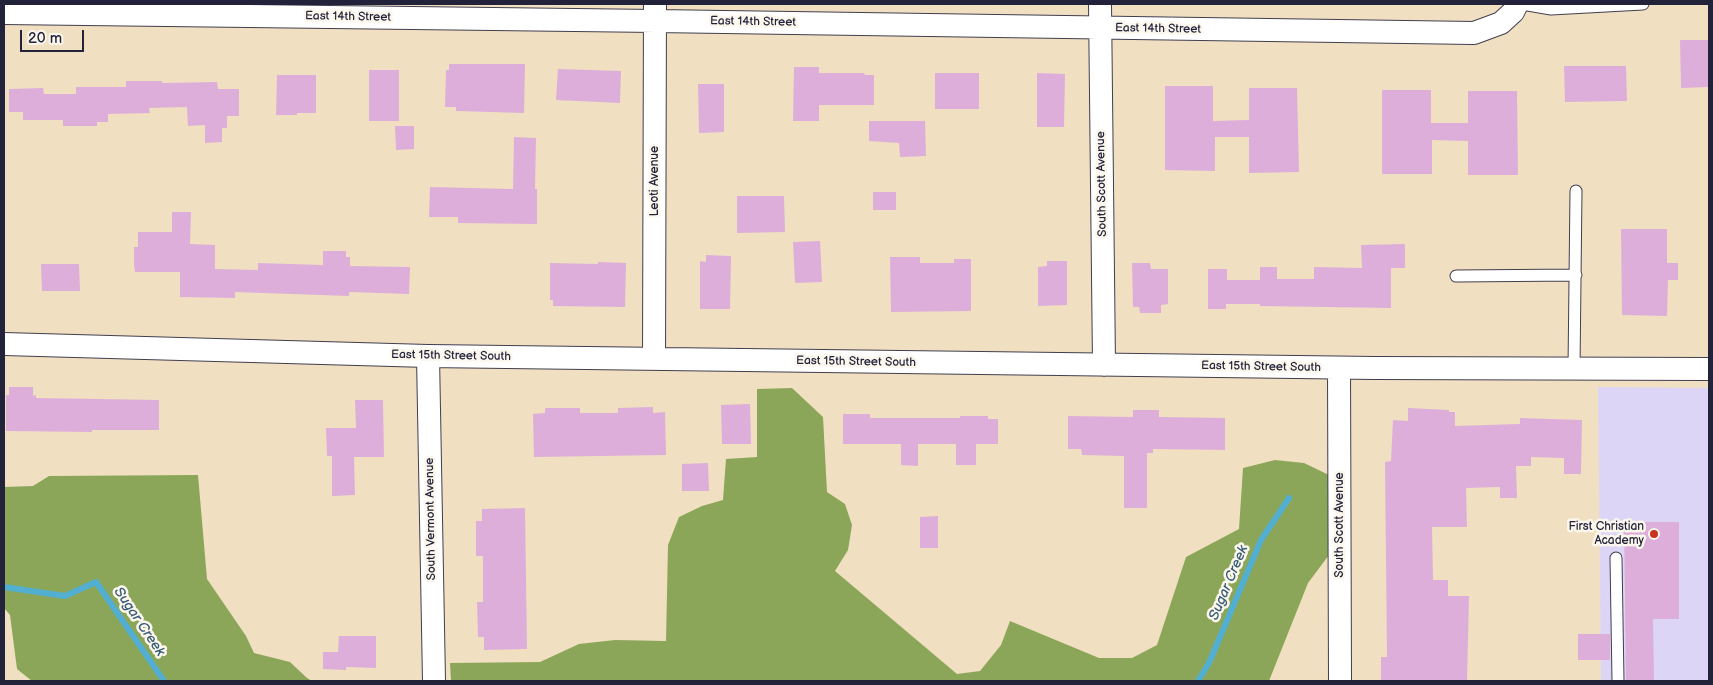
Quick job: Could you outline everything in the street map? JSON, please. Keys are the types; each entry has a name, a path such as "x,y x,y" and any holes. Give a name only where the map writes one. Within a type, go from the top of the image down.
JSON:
{"street":[{"name":"South Scott Avenue","path":"1100,4 1104,365"},
{"name":"East 14th Street","path":"4,13 656,12 1100,28 1474,34 1501,23 1513,12 1517,4"},
{"name":"Leoti Avenue","path":"654,359 656,12"},
{"name":"East 15th Street South","path":"4,344 428,356 1339,368 1709,369"},
{"name":"South Vermont Avenue","path":"428,356 434,681"},
{"name":"South Scott Avenue","path":"1339,368 1340,681"}],"lane":[{"path":"1522,4 1551,9 1643,4"},
{"path":"1574,369 1576,192"},
{"path":"1456,276 1576,275"},
{"path":"1616,558 1618,681"}],"shaded area":[{"name":"First Christian Academy","path":"1598,387 1709,388 1709,681 1601,681"}],"green space":[{"path":"792,388 823,417 827,492 845,504 852,525 848,550 835,571 957,674 980,671 1001,645 1010,621 1099,658 1132,658 1157,645 1186,557 1239,529 1243,468 1275,460 1304,463 1329,475 1329,555 1308,583 1269,681 451,681 450,663 540,662 579,644 615,640 666,641 668,545 679,517 702,506 723,500 726,459 757,457 757,389"},
{"path":"198,475 207,579 246,636 254,653 290,662 312,681 32,681 17,669 10,615 4,608 4,487 33,486 49,476"}],"building":[{"path":"1680,40 1709,40 1709,87 1681,88"},
{"path":"449,64 525,64 524,113 456,111 456,107 445,107 446,70 449,70"},
{"path":"1564,66 1626,66 1627,101 1565,102"},
{"path":"794,67 819,67 819,73 864,73 865,75 874,75 874,105 819,105 819,121 793,121"},
{"path":"558,69 621,71 620,103 556,100"},
{"path":"369,70 399,70 399,121 369,121"},
{"path":"935,73 979,73 979,109 935,109"},
{"path":"1037,73 1065,74 1064,127 1037,127"},
{"path":"277,75 316,75 316,113 276,115"},
{"path":"126,81 162,81 162,83 217,82 218,89 239,89 239,116 227,116 227,128 222,128 222,142 205,143 205,125 188,126 187,107 149,108 150,113 108,114 108,122 97,122 97,126 63,126 63,120 23,120 23,112 9,112 9,89 43,88 44,94 76,94 76,87 126,87"},
{"path":"698,84 724,84 724,132 699,133"},
{"path":"1165,86 1213,86 1213,121 1249,120 1249,88 1297,88 1299,172 1249,173 1249,137 1215,137 1215,171 1165,170"},
{"path":"1382,90 1431,90 1431,123 1468,123 1468,91 1517,91 1518,175 1468,175 1468,141 1432,140 1432,174 1382,174"},
{"path":"869,121 925,121 926,156 900,157 899,143 869,141"},
{"path":"395,126 414,126 414,149 396,150"},
{"path":"514,137 536,138 535,189 537,189 537,224 458,223 458,217 429,217 430,187 513,189"},
{"path":"873,192 896,192 896,210 873,210"},
{"path":"737,196 784,196 785,232 737,233"},
{"path":"172,212 191,212 190,244 215,245 215,269 258,270 258,263 323,265 323,251 346,251 346,257 350,257 350,266 410,267 409,294 349,292 349,296 235,292 235,298 180,297 180,272 135,272 134,265 134,247 138,247 138,232 172,232"},
{"path":"1621,229 1667,229 1667,263 1678,263 1678,280 1668,280 1667,316 1622,315"},
{"path":"820,241 822,282 795,283 793,242"},
{"path":"1405,244 1405,268 1391,268 1391,308 1226,304 1226,309 1208,309 1208,269 1227,269 1227,280 1260,280 1260,267 1277,267 1277,279 1314,279 1314,267 1362,268 1361,245"},
{"path":"706,255 731,256 730,309 700,309 700,261 706,262"},
{"path":"890,257 920,257 920,263 954,263 954,259 971,259 971,311 891,312"},
{"path":"1047,261 1067,261 1067,305 1038,306 1038,267 1047,266"},
{"path":"598,262 626,263 625,307 553,306 553,300 550,300 550,263 598,264"},
{"path":"1132,263 1150,263 1151,269 1168,269 1168,304 1161,305 1161,313 1140,313 1139,307 1133,307"},
{"path":"41,264 79,264 80,291 42,291"},
{"path":"9,387 33,387 33,396 36,395 36,398 159,400 159,430 92,430 92,432 6,431 6,395 9,395"},
{"path":"355,400 383,400 384,457 354,457 355,495 332,496 332,456 327,456 326,428 356,428"},
{"path":"750,404 751,444 722,444 721,405"},
{"path":"653,407 653,413 665,412 666,455 534,457 533,414 545,413 545,408 580,408 580,413 618,413 618,408"},
{"path":"1408,408 1455,412 1455,426 1520,424 1520,418 1582,420 1581,474 1564,474 1564,458 1531,457 1531,466 1516,466 1517,498 1500,498 1500,487 1466,488 1467,527 1432,527 1433,580 1448,580 1448,596 1469,596 1467,681 1381,681 1381,657 1387,657 1385,462 1391,461 1393,420 1408,421"},
{"path":"1133,410 1159,410 1159,417 1225,418 1225,450 1153,449 1153,453 1147,453 1147,508 1124,508 1124,456 1082,455 1081,449 1068,449 1068,416 1133,417"},
{"path":"843,414 870,414 870,418 960,418 960,416 988,416 988,419 998,419 998,444 976,444 976,465 956,465 956,444 918,444 918,466 901,465 901,444 843,444"},
{"path":"708,463 709,491 682,491 682,464"},
{"path":"525,508 527,649 484,650 484,637 478,637 477,602 483,602 483,556 476,556 476,521 482,521 482,509"},
{"path":"938,516 938,548 920,548 920,517"},
{"path":"1624,522 1679,522 1679,619 1653,619 1654,681 1626,681"},
{"path":"1578,634 1610,634 1610,660 1578,660"},
{"path":"339,636 376,636 376,668 346,667 346,670 323,669 323,652 338,652"}],"waterway":[{"name":"Sugar Creek","path":"1198,681 1209,663 1261,540 1289,498"},
{"name":"Sugar Creek","path":"4,587 65,596 96,582 164,681"}],"place":[{"name":"First Christian Academy","path":"1654,534"}]}
